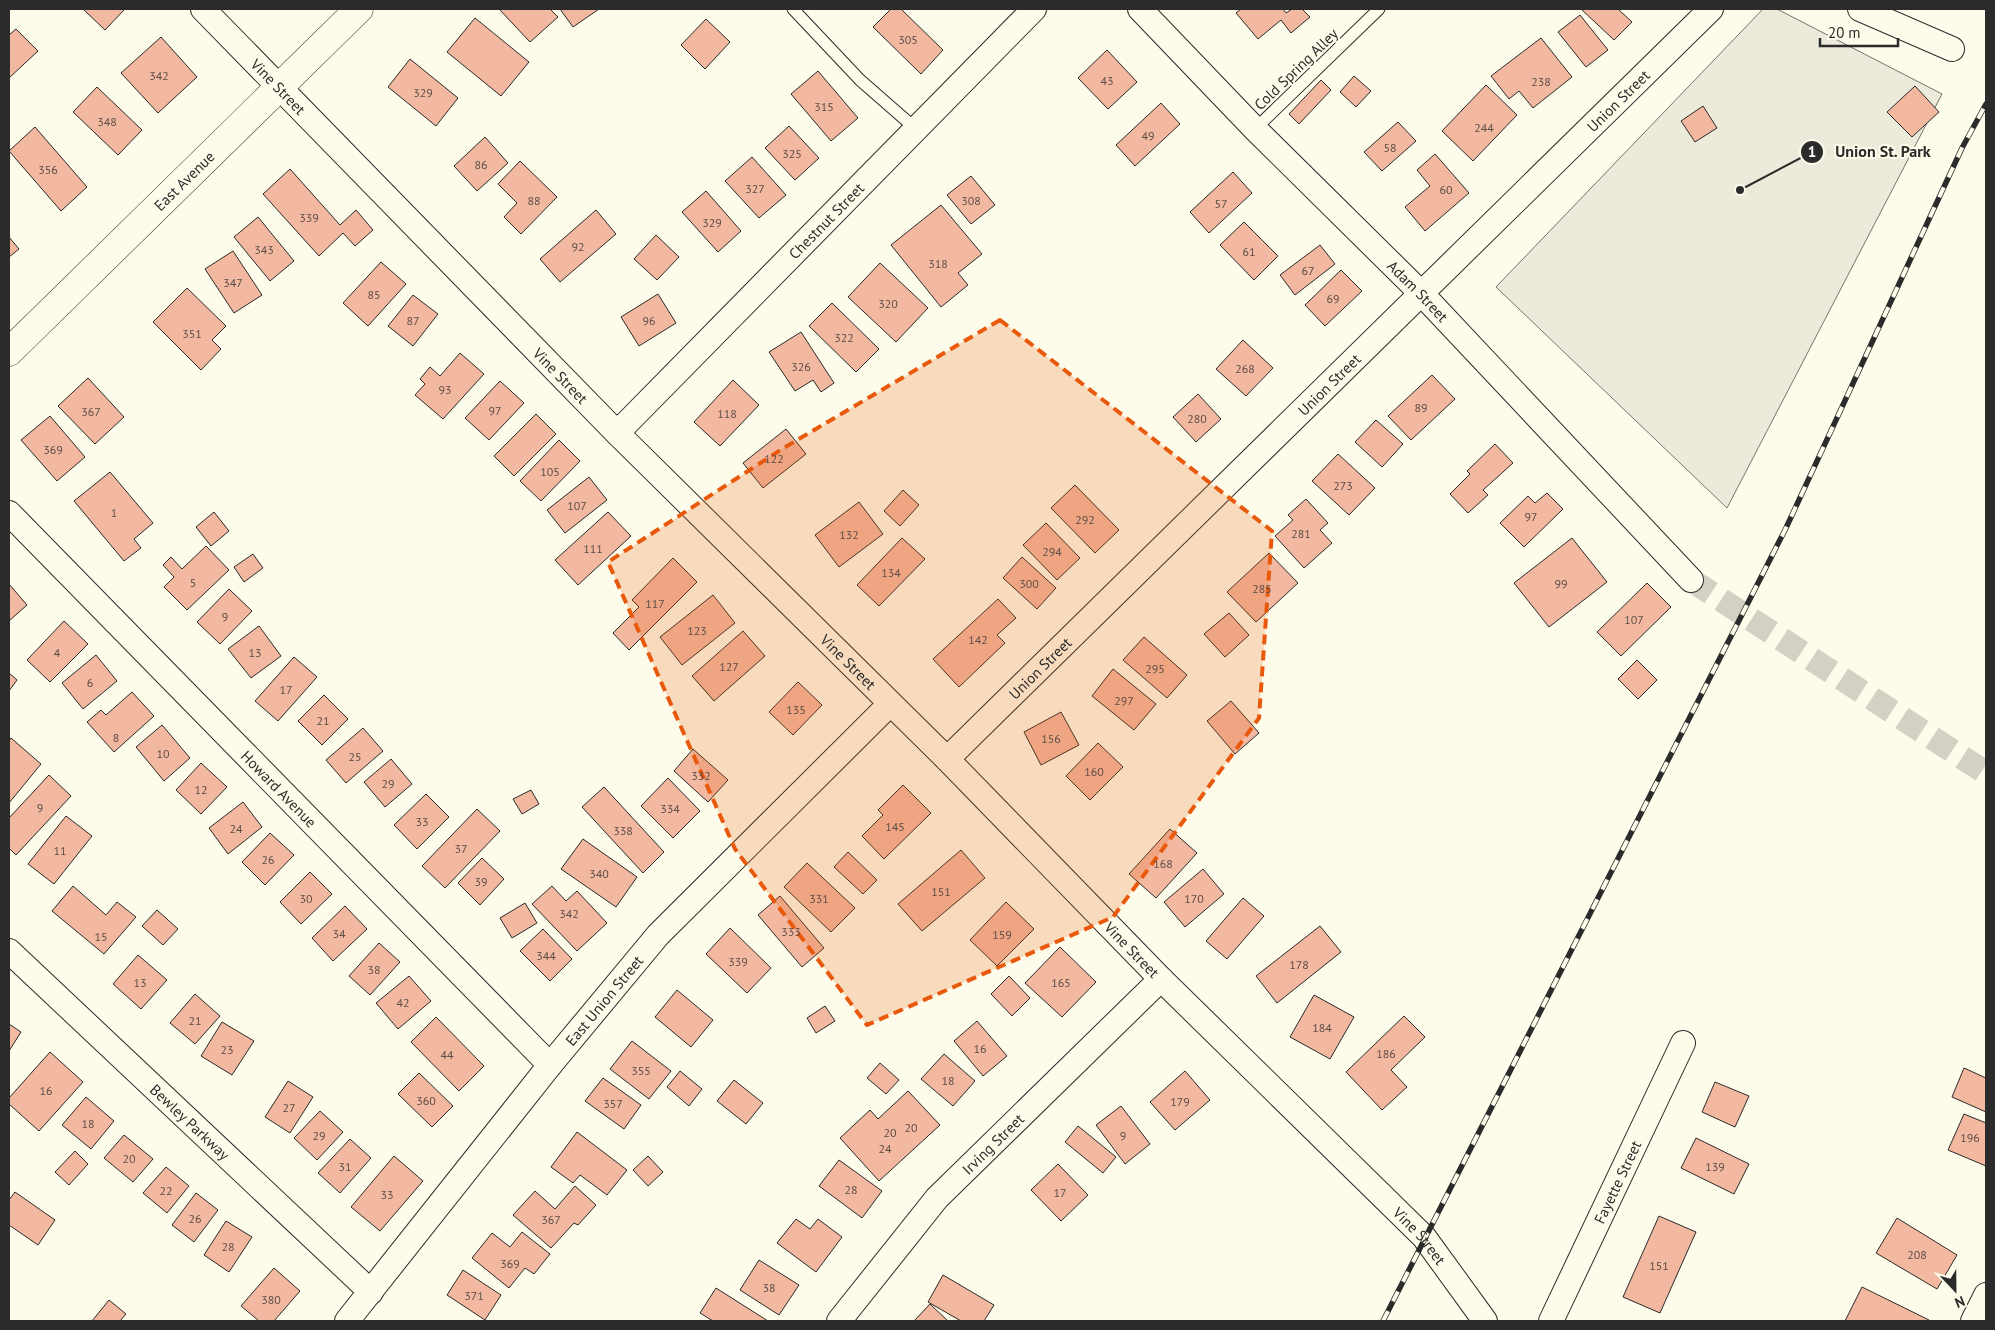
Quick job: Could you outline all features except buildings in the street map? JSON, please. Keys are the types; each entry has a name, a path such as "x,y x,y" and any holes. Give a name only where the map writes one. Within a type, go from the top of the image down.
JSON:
{"highway":[{"name":"East Avenue","path":"9,352 359,9"}],"street":[{"name":"Vine Street","path":"203,9 616,433 947,759 1162,979 1424,1237 1485,1321"},
{"name":"Chestnut Street","path":"616,433 1034,9"},
{"name":"Adam Street","path":"1140,9 1255,129 1421,293 1691,580"},
{"name":"Union Street","path":"947,759 1711,9"},
{"path":"1860,9 1952,49"},
{"name":"Howard Avenue","path":"9,513 550,1065"},
{"name":"East Union Street","path":"347,1321 550,1065 658,934 890,704"},
{"name":"Bewley Parkway","path":"9,951 371,1292"},
{"name":"Irving Street","path":"839,1321 937,1198 1162,979"},
{"name":"Fayette Street","path":"1551,1321 1683,1043"},
{"path":"1974,1321 1986,1295"}],"lane":[{"path":"793,9 860,80 916,129"},
{"name":"Cold Spring Alley","path":"1255,129 1379,9"}],"highlighted area":[{"path":"1000,320 1272,531 1259,718 1113,917 867,1025 735,849 608,562 782,449"}],"shaded area":[{"path":"1763,9 1777,9 1942,94 1727,508 1496,287"}],"tunnel":[{"path":"1691,580 1986,773"}],"railway":[{"path":"1383,1321 1786,528 1962,148 1986,104"}],"place":[{"name":"Union St. Park","path":"1740,190"}]}
